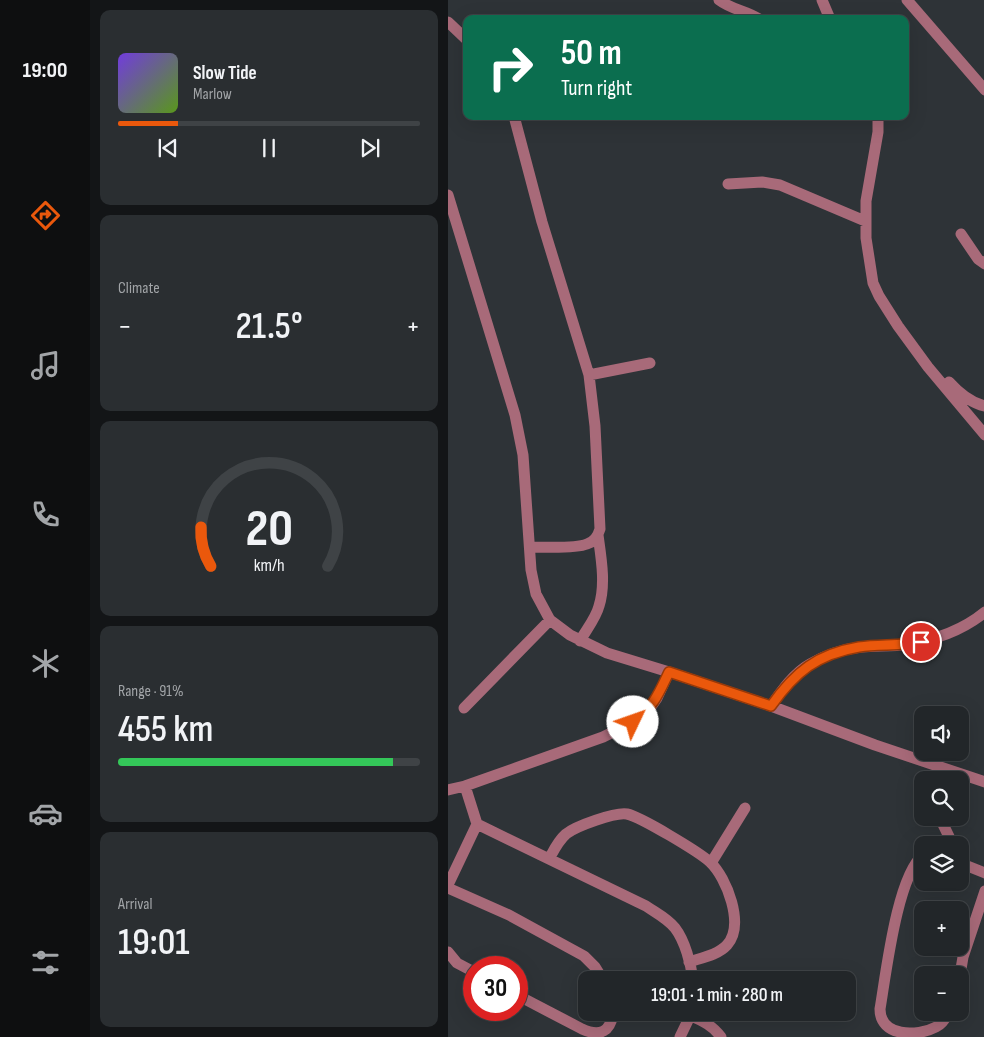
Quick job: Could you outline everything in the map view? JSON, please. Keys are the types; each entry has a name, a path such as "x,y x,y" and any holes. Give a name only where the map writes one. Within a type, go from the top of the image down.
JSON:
{"street":[{"path":"719,0 730,8 751,15"},
{"path":"822,0 828,15"},
{"path":"907,0 984,90"},
{"path":"448,22 463,36"},
{"path":"515,120 542,222 589,375 595,426 600,520 598,535 602,568 600,600 595,616 580,641"},
{"path":"878,120 878,132 866,201 865,221 873,283 928,368 984,435"},
{"path":"728,184 762,182 780,185 865,221"},
{"path":"448,195 515,415 523,455 531,570 536,594 550,620 580,641 607,653 771,706 875,745 984,782"},
{"path":"961,234 978,259 984,264"},
{"path":"589,375 650,363"},
{"path":"928,368 940,372 957,391 979,405 984,406"},
{"path":"530,547 586,545 598,535"},
{"path":"771,706 794,678 808,665 827,656 860,647 921,642 956,630 984,612"},
{"path":"464,708 550,620"},
{"path":"448,790 603,737 633,722 648,710 657,698 669,672"},
{"path":"464,786 477,824 448,887 509,915 584,956 597,971"},
{"path":"711,863 745,808"},
{"path":"549,859 557,844 574,829 617,814 626,814 646,823 711,863 728,893 735,925 732,937 723,949 689,962"},
{"path":"477,824 646,906 664,917 676,929 683,942 691,971"},
{"path":"914,866 898,910 880,1018 883,1023 894,1031 911,1035 919,1035 937,1027 942,1021"},
{"path":"969,866 984,873"},
{"path":"962,966 984,891"},
{"path":"448,952 463,966"},
{"path":"528,1000 592,1033 601,1033 609,1027 611,1021"},
{"path":"680,1037 688,1021"},
{"path":"702,1021 716,1030 721,1037"}],"route":[{"path":"633,722 648,710 657,698 669,672 771,706 784,688 808,665 827,656 860,647 921,642"}]}
